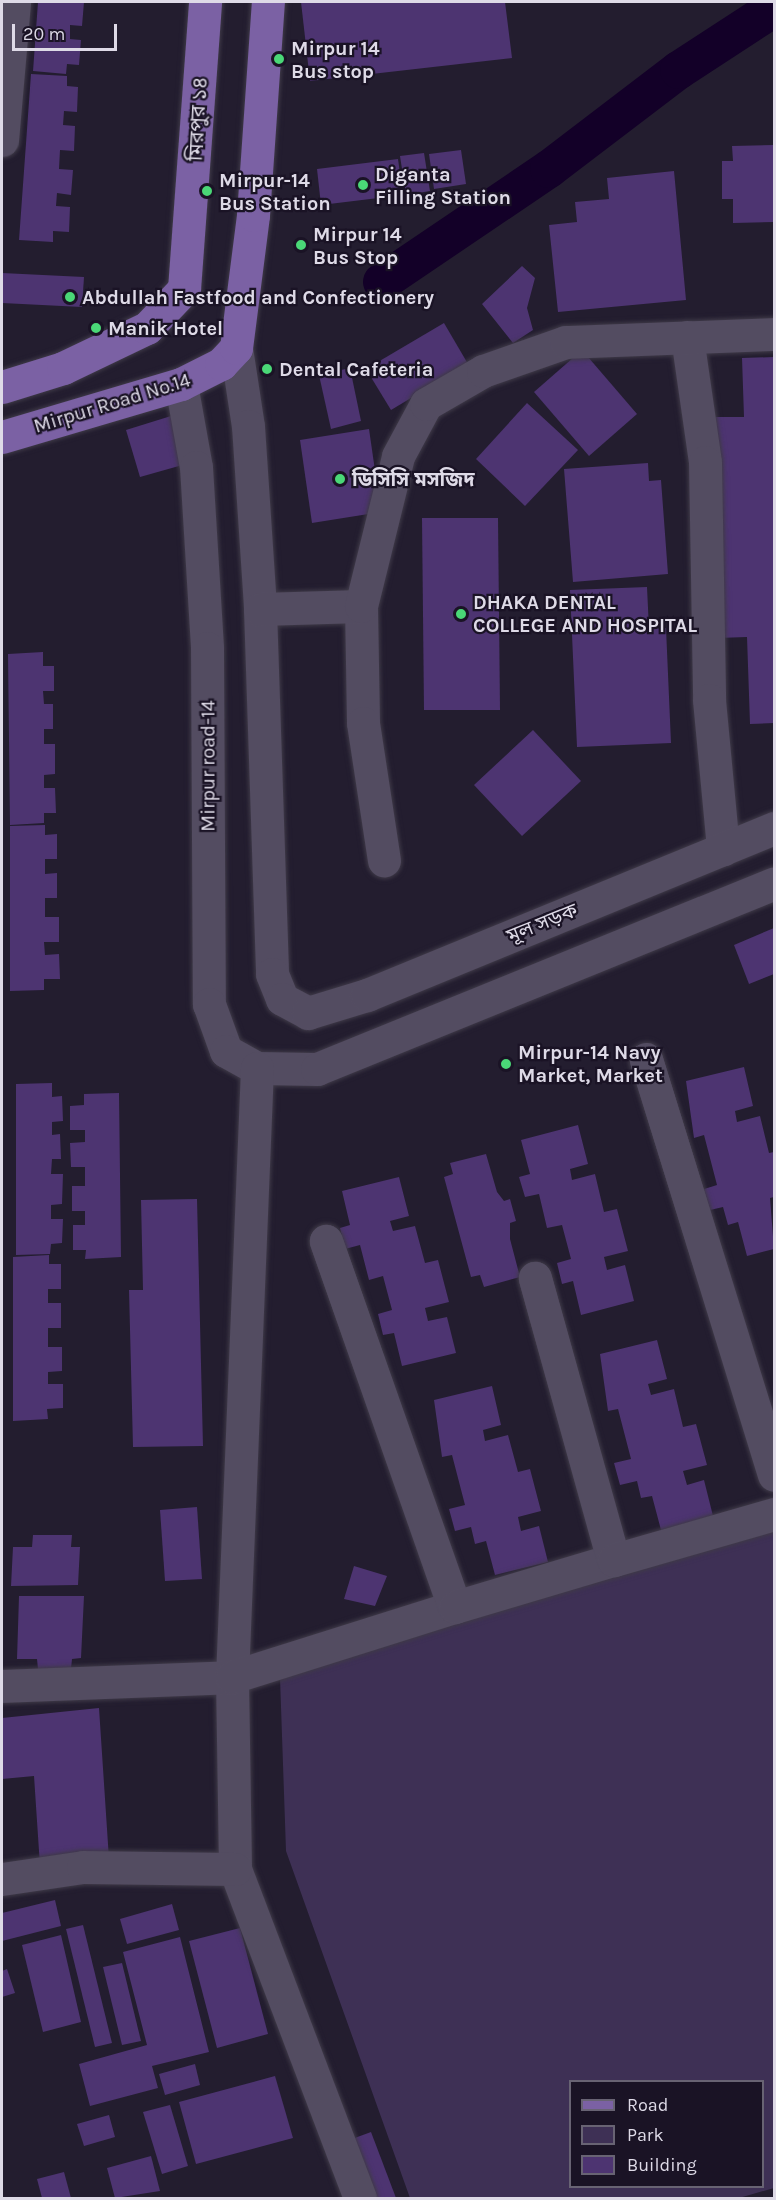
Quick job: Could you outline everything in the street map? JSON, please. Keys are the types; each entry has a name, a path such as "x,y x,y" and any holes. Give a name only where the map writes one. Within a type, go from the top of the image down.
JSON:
{"main road":[{"name":"মিরপুর ১৪","path":"2,387 63,368 147,328 184,289 205,2"},
{"path":"229,356 252,226 268,2"},
{"name":"Mirpur Road No.14","path":"2,437 181,384 229,356"}],"street":[{"path":"2,140 14,2"},
{"path":"384,860 363,723 361,606 398,456 426,404 483,371 566,342 774,334"},
{"path":"687,337 705,462 710,700 723,849"},
{"path":"229,356 249,426 260,609 361,606"},
{"name":"Mirpur road-14","path":"181,384 196,466 207,648 209,1004 226,1051 257,1068 317,1069 774,884"},
{"name":"মূল সড়ক","path":"260,609 272,974 282,999 308,1013 368,995 774,828"},
{"path":"774,1473 646,1059 774,1473"},
{"path":"257,1068 232,1677 235,1869 360,2199"},
{"path":"2,1686 232,1677 454,1607 326,1241 455,1607 613,1560 538,1290 614,1560 774,1514"},
{"path":"2,1879 83,1867 235,1869"}],"green space":[{"path":"774,1524 774,2188 739,2198 410,2198 286,1851 280,1678"}],"building":[{"path":"38,2 84,2 82,26 70,25 70,39 81,40 79,65 67,64 66,74 33,71"},
{"path":"301,2 505,2 512,58 310,81"},
{"path":"31,74 67,76 67,86 78,87 77,112 64,111 63,125 75,126 74,151 60,150 59,169 73,170 71,195 57,193 56,206 70,207 69,232 53,231 53,242 19,240"},
{"path":"774,145 774,222 733,223 733,199 722,199 722,161 733,161 732,146"},
{"path":"461,150 466,184 434,189 429,154"},
{"path":"424,153 430,191 406,195 400,156"},
{"path":"398,159 403,195 321,205 317,169"},
{"path":"674,171 686,300 558,312 549,225 577,222 575,202 609,199 607,178"},
{"path":"522,266 535,278 527,308 533,330 513,343 482,304"},
{"path":"2,273 84,277 82,307 2,303"},
{"path":"444,323 468,364 391,410 366,369"},
{"path":"582,350 637,414 589,456 534,392"},
{"path":"774,357 774,723 750,724 747,637 718,638 710,417 744,417 742,358"},
{"path":"350,368 361,421 331,429 319,375"},
{"path":"527,403 578,450 525,506 476,459"},
{"path":"171,416 186,464 140,477 126,430"},
{"path":"369,429 381,512 312,523 300,440"},
{"path":"648,463 649,481 661,480 668,574 573,582 564,469"},
{"name":"DHAKA DENTAL COLLEGE AND HOSPITAL","path":"422,518 498,518 500,710 424,710"},
{"path":"647,587 649,629 666,628 671,743 577,747 570,590"},
{"path":"43,652 43,666 54,666 54,691 43,691 44,704 53,704 53,729 44,729 44,744 55,744 55,774 44,775 44,788 55,788 56,813 44,813 44,823 10,825 8,654"},
{"path":"533,730 581,781 522,836 474,785"},
{"path":"45,825 45,835 57,834 57,859 45,859 45,874 57,873 57,898 45,898 45,917 59,917 59,942 44,942 45,955 59,954 60,979 44,979 44,990 10,991 10,826"},
{"path":"774,928 774,974 749,984 734,945"},
{"path":"744,1067 753,1106 735,1111 737,1122 760,1116 769,1153 774,1152 774,1197 770,1198 774,1249 747,1256 738,1222 728,1225 723,1207 706,1211 701,1190 717,1185 704,1135 694,1138 686,1081"},
{"path":"52,1083 52,1097 62,1096 63,1121 52,1122 52,1135 60,1134 61,1159 52,1159 51,1174 63,1174 62,1204 51,1205 51,1219 63,1219 62,1243 51,1244 50,1254 16,1255 16,1084"},
{"path":"119,1093 121,1257 85,1259 86,1250 73,1250 73,1225 85,1225 85,1211 72,1211 72,1186 85,1186 85,1167 71,1167 70,1143 85,1142 85,1130 70,1130 70,1106 84,1105 84,1094"},
{"path":"578,1125 588,1164 570,1169 572,1180 595,1174 604,1212 617,1209 628,1251 604,1257 607,1270 625,1265 634,1301 581,1315 573,1281 562,1284 557,1263 571,1259 562,1225 547,1228 539,1194 525,1197 519,1177 530,1174 521,1140"},
{"path":"486,1154 497,1192 504,1201 510,1199 516,1221 510,1223 510,1239 520,1277 484,1287 480,1275 471,1277 444,1177 453,1174 450,1163"},
{"path":"399,1177 409,1216 390,1221 393,1231 415,1226 425,1263 438,1260 449,1302 425,1308 428,1321 447,1317 456,1353 402,1366 394,1333 383,1335 378,1314 392,1310 383,1276 369,1280 360,1245 345,1249 340,1228 350,1225 342,1191"},
{"path":"197,1199 203,1446 133,1447 129,1290 143,1290 141,1200"},
{"path":"49,1255 49,1264 61,1264 61,1289 48,1289 48,1303 61,1303 61,1328 48,1328 48,1347 62,1347 62,1371 48,1372 48,1384 63,1384 63,1408 47,1409 48,1419 13,1421 13,1257"},
{"path":"657,1340 667,1379 648,1384 651,1395 674,1389 683,1427 696,1424 707,1465 683,1471 687,1485 704,1480 713,1516 661,1530 652,1496 641,1498 637,1481 620,1485 614,1463 631,1459 618,1409 608,1411 600,1354"},
{"path":"492,1386 501,1425 483,1430 485,1441 508,1435 518,1472 530,1469 541,1511 518,1517 521,1531 539,1526 548,1562 495,1575 486,1541 475,1544 471,1527 455,1531 449,1509 465,1505 452,1455 442,1457 434,1400"},
{"path":"197,1507 202,1579 165,1581 160,1510"},
{"path":"33,1535 72,1535 71,1547 80,1547 78,1585 11,1586 13,1547 32,1547"},
{"path":"354,1566 387,1576 375,1606 344,1599"},
{"path":"19,1596 84,1596 81,1658 72,1659 71,1669 38,1669 37,1659 17,1659"},
{"path":"99,1708 109,1859 40,1866 34,1776 2,1779 2,1718"},
{"path":"55,1900 61,1926 2,1941 2,1913"},
{"path":"172,1904 179,1930 127,1944 120,1919"},
{"path":"83,1925 112,2043 95,2047 66,1929"},
{"path":"240,1928 268,2034 217,2048 189,1941"},
{"path":"61,1935 81,2022 43,2032 22,1945"},
{"path":"180,1937 209,2052 152,2066 158,2088 90,2106 79,2064 147,2045 123,1952"},
{"path":"122,1963 141,2041 122,2045 103,1967"},
{"path":"7,1969 15,1993 2,1997 2,1971"},
{"path":"195,2064 200,2085 165,2095 159,2074"},
{"path":"275,2076 293,2138 196,2164 179,2102"},
{"path":"170,2105 188,2166 162,2174 143,2112"},
{"path":"109,2115 115,2137 84,2146 77,2124"},
{"path":"371,2132 396,2198 375,2198 352,2139"},
{"path":"151,2156 160,2191 115,2198 107,2168"},
{"path":"64,2172 71,2198 42,2198 37,2179"}],"waterway":[{"path":"382,282 549,169 679,70 774,8"}],"place":[{"name":"Mirpur 14 Bus stop","path":"279,59"},
{"name":"Diganta Filling Station","path":"363,185"},
{"name":"Mirpur-14 Bus Station","path":"207,191"},
{"name":"Mirpur 14 Bus Stop","path":"301,245"},
{"name":"Abdullah Fastfood and Confectionery","path":"70,297"},
{"name":"Manik Hotel","path":"96,328"},
{"name":"Dental Cafeteria","path":"267,369"},
{"name":"ডিসিসি মসজিদ","path":"340,479"},
{"name":"DHAKA DENTAL COLLEGE AND HOSPITAL","path":"461,614"},
{"name":"Mirpur-14 Navy Market, Market","path":"506,1064"}]}
